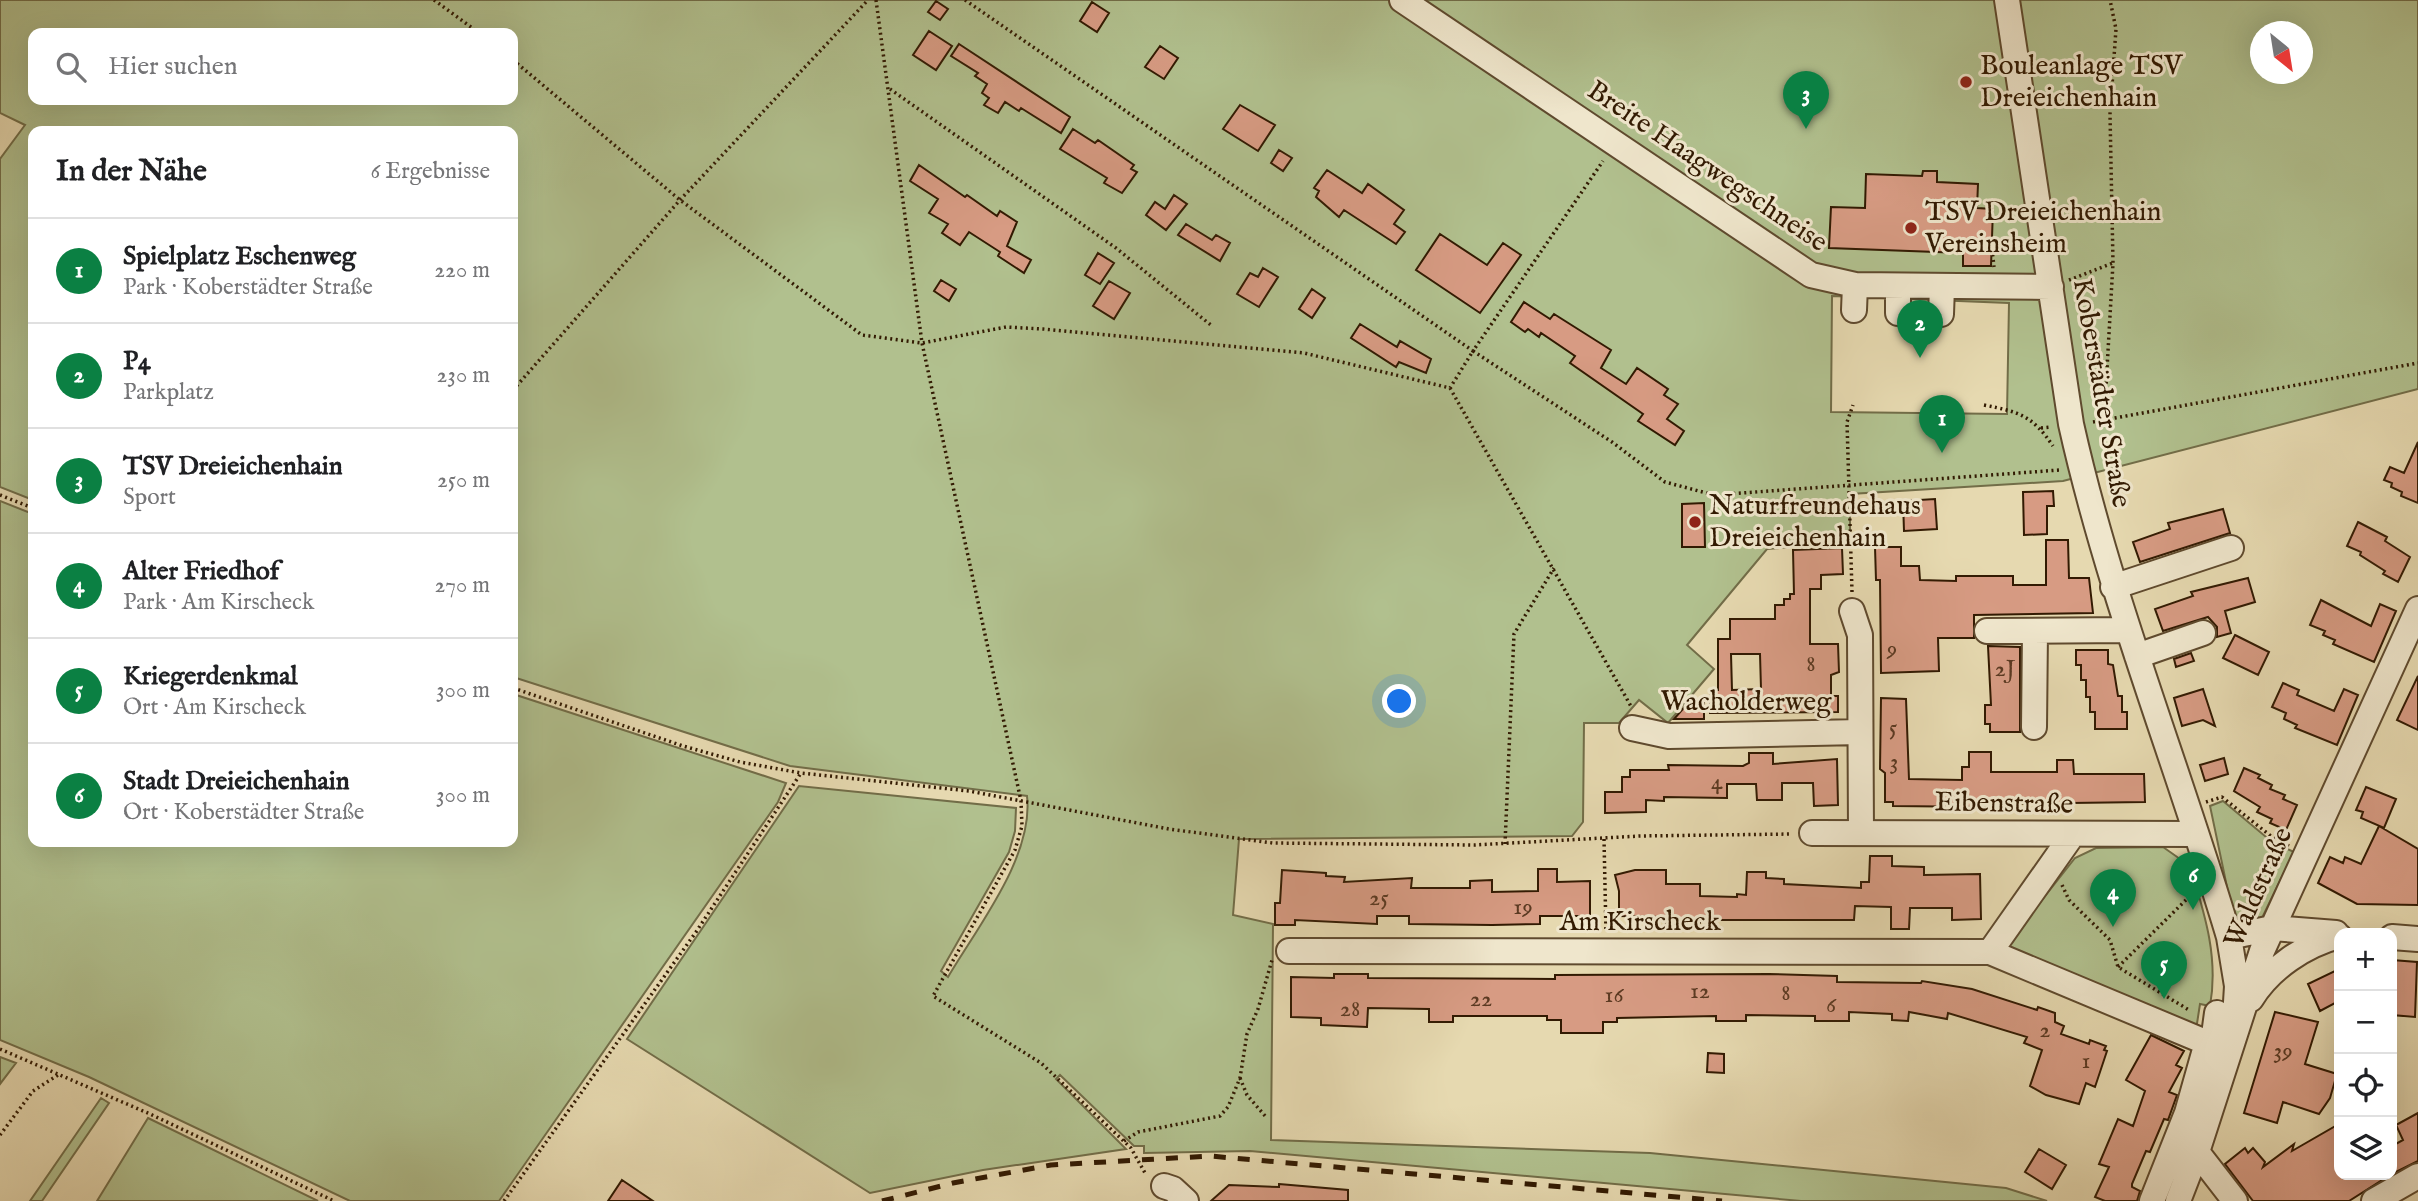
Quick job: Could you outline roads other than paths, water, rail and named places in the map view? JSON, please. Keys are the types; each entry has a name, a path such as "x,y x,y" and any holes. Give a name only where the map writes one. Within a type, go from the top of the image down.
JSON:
{"street":[{"name":"Breite Haagwegschneise","path":"1402,0 1811,275 1855,285 2051,287"},
{"name":"Koberstädter Straße","path":"2007,0 2071,424 2113,587 2211,875 2229,937 2238,986 2234,1035"},
{"path":"1854,310 1855,285"},
{"path":"1898,286 1898,313"},
{"path":"1941,314 1942,287"},
{"path":"2113,587 2231,548"},
{"name":"Waldstraße","path":"2178,1201 2272,928 2418,609"},
{"path":"1852,611 1860,635 1861,832"},
{"path":"1987,631 2128,631"},
{"path":"2034,727 2035,631"},
{"path":"2137,656 2203,633"},
{"name":"Wacholderweg","path":"1632,728 1669,736 1860,732"},
{"name":"Eibenstraße","path":"1812,833 2196,834"},
{"path":"1990,952 2073,834"},
{"path":"2229,937 2272,928 2334,934"},
{"path":"2234,1035 2255,994 2279,968 2305,949 2334,937"},
{"path":"2397,937 2418,939"},
{"name":"Am Kirscheck","path":"1289,951 1990,952 2203,1041 2207,1051"},
{"path":"2152,1201 2214,1035 2217,1013"},
{"path":"2197,1152 2235,1201"},
{"path":"2374,1201 2418,1176"},
{"path":"1154,1180 1173,1189 1186,1201"}],"railway":[{"path":"882,1201 953,1183 1051,1165 1210,1156 1722,1201"}],"place":[{"name":"Bouleanlage TSV Dreieichenhain","path":"1966,82"},
{"name":"TSV Dreieichenhain","path":"1806,129"},
{"name":"TSV Dreieichenhain Vereinsheim","path":"1911,228"},
{"name":"P4","path":"1920,358"},
{"name":"Spielplatz Eschenweg","path":"1942,453"},
{"name":"Naturfreundehaus Dreieichenhain","path":"1695,522"},
{"name":"Stadt Dreieichenhain","path":"2193,910"},
{"name":"Alter Friedhof","path":"2113,927"},
{"name":"Kriegerdenkmal","path":"2164,999"}]}
